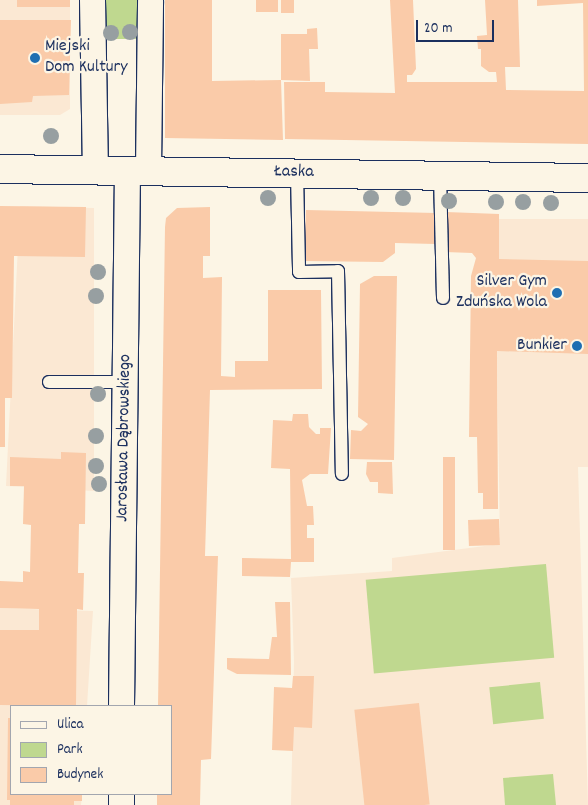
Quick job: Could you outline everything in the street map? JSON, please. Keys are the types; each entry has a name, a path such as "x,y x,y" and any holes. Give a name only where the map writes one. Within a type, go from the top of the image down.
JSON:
{"street":[{"path":"92,0 95,169"},
{"name":"Jarosława Dąbrowskiego","path":"120,705 126,382 137,169 149,39 150,0"},
{"name":"Łaska","path":"0,169 137,169 588,178"}],"lane":[{"path":"297,173 299,272 338,271 342,474"},
{"path":"440,175 443,298"},
{"path":"48,382 126,382"}],"shaded area":[{"name":"Miejski Dom Kultury","path":"0,0 70,0 70,109 60,115 0,115"},
{"path":"20,206 94,208 94,491 6,486"},
{"path":"499,219 588,219 588,467 578,467 588,805 291,805 294,662 291,578 392,571 392,558 500,544 497,351"},
{"path":"0,608 93,611 87,705 10,705 10,795 82,795 81,805 0,805"}],"green space":[{"path":"102,0 138,0 138,39 102,39"},
{"path":"546,564 554,658 374,673 366,580"},
{"path":"540,682 544,719 493,724 489,687"},
{"path":"553,774 556,805 505,805 503,778"}],"building":[{"path":"17,0 70,0 70,7 17,7"},
{"path":"165,0 212,0 212,81 281,80 283,140 165,138"},
{"path":"256,0 278,0 278,12 256,12"},
{"path":"281,0 294,0 294,13 281,13"},
{"path":"390,0 413,0 416,69 412,75 407,75 407,82 497,82 496,72 489,72 481,66 481,49 478,49 477,36 487,35 485,0 518,0 520,67 505,67 506,90 584,91 583,3 537,6 537,0 588,0 588,144 285,139 284,82 325,82 325,92 395,93"},
{"name":"Miejski Dom Kultury","path":"0,20 71,20 69,95 33,96 32,102 0,104"},
{"path":"317,28 318,49 309,49 310,81 281,80 281,34 307,34 307,29"},
{"path":"0,206 86,207 85,257 14,256 12,398 5,398 5,447 0,447"},
{"path":"210,207 210,256 203,256 203,278 222,277 221,376 235,377 235,361 268,361 268,290 321,290 322,389 210,390 205,556 218,556 211,759 201,760 200,805 157,805 157,795 172,795 172,705 158,705 165,227 166,218 177,208"},
{"path":"306,210 436,213 435,244 395,243 395,253 383,262 304,261"},
{"path":"446,212 499,214 499,259 588,261 588,354 497,351 498,509 483,509 483,493 478,493 477,437 469,437 471,276 476,258 472,253 445,252"},
{"path":"374,276 397,276 394,460 350,459 351,430 361,431 368,424 358,417 360,284"},
{"path":"293,414 308,414 309,427 316,434 320,434 320,428 331,428 328,474 310,474 302,480 307,506 313,506 314,525 307,525 307,538 314,538 314,562 291,562 290,577 242,576 242,558 291,559 290,469 271,468 273,420 292,421"},
{"path":"61,452 86,453 85,524 79,524 78,573 84,573 83,610 77,609 76,705 0,705 0,630 39,630 39,609 0,608 0,581 23,582 23,571 30,572 31,525 23,524 24,486 10,486 10,457 61,459"},
{"path":"443,457 455,457 455,550 443,550"},
{"path":"367,462 392,462 393,494 378,493 378,482 370,482 366,474"},
{"path":"499,519 500,545 469,546 468,520"},
{"path":"275,602 290,602 291,675 237,674 227,669 227,658 269,659 272,637 277,637"},
{"path":"293,676 314,676 312,728 294,727 293,751 272,750 274,687 292,688"},
{"path":"419,703 430,804 364,805 354,710"},
{"path":"8,718 10,718 10,795 82,795 82,801 74,801 74,805 10,805 10,800 7,800"}],"place":[{"name":"Miejski Dom Kultury","path":"35,58"},
{"name":"Silver Gym Zduńska Wola","path":"557,293"},
{"name":"Bunkier","path":"577,346"}]}
